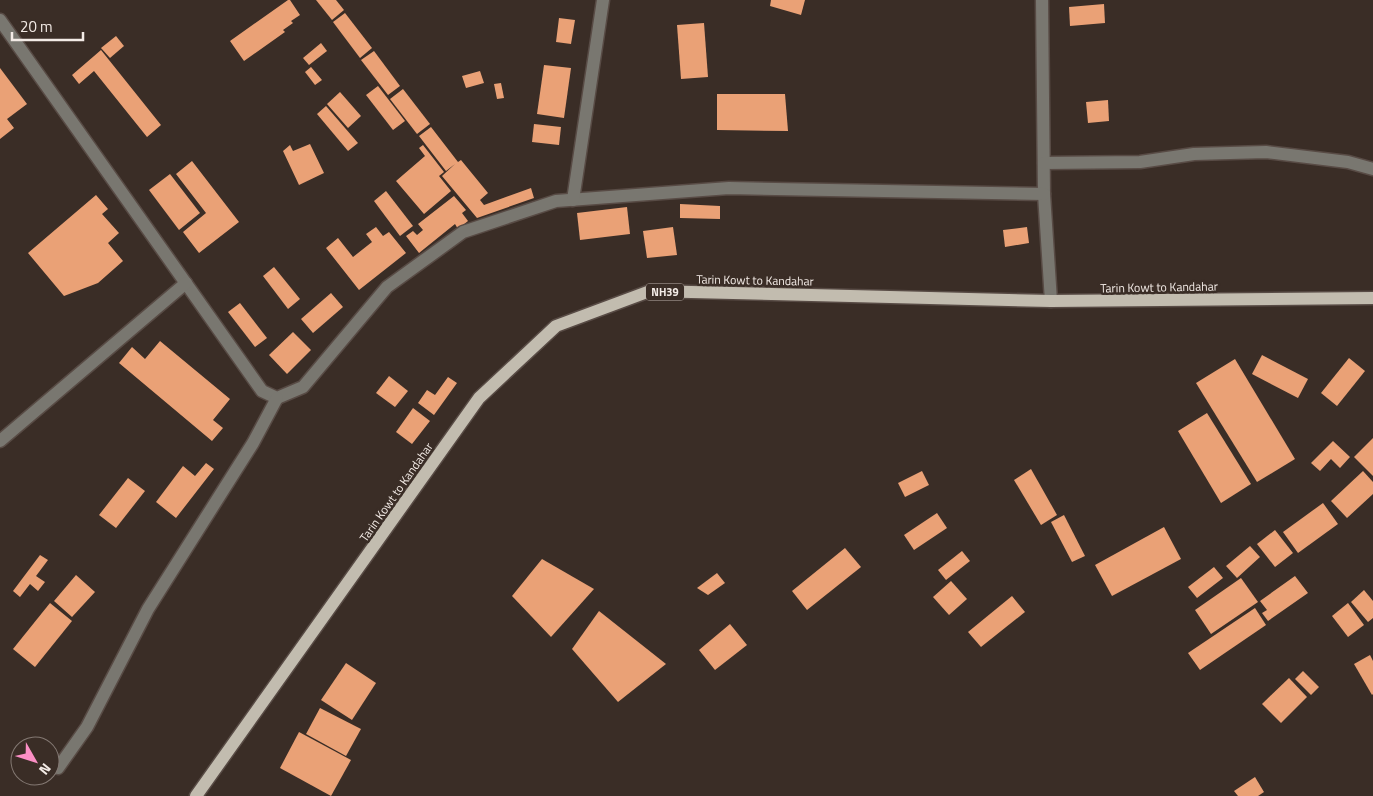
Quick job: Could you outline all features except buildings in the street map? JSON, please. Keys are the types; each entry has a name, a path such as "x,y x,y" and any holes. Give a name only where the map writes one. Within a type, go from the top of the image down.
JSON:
{"main road":[{"name":"Tarin Kowt to Kandahar","path":"196,796 480,398 556,326 650,291 1051,301 1373,298"}],"street":[{"path":"573,200 603,0"},
{"path":"1042,0 1044,194 1051,301"},
{"path":"0,20 262,392 277,398"},
{"path":"1044,163 1140,162 1194,154 1266,152 1348,162 1373,169"},
{"path":"60,765 87,727 148,608 253,443 277,398 303,387 387,287 463,232 556,201 729,188 1044,194"},
{"path":"0,441 186,283"}]}
